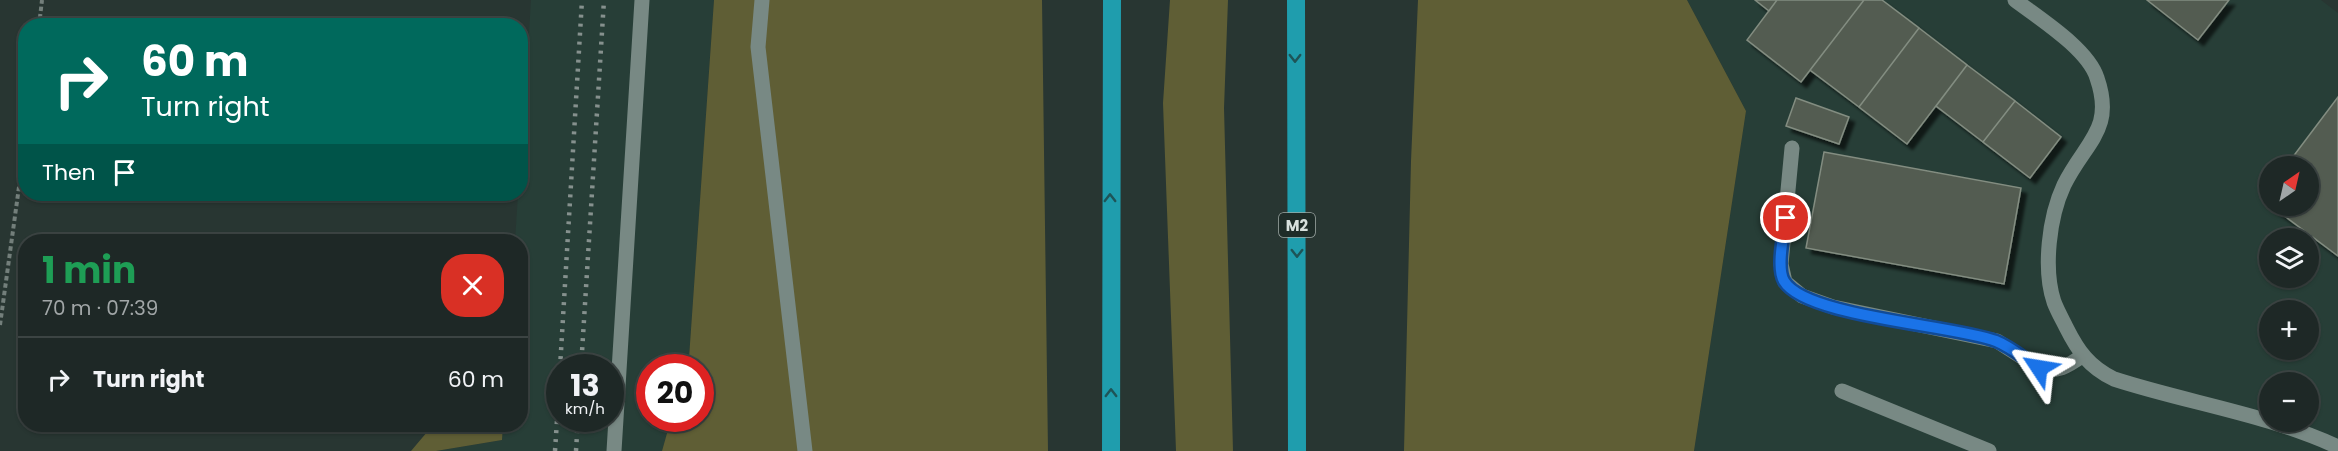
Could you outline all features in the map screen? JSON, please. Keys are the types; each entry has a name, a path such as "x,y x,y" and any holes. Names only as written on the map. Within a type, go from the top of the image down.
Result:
{"highway":[{"path":"1111,451 1112,0"},
{"name":"M2","path":"1296,0 1297,451"}],"lane":[{"path":"615,451 642,0"},
{"path":"762,0 758,47 805,451"},
{"path":"2015,0 2085,55 2093,67 2104,109 2102,122 2060,196 2055,213 2049,262 2050,283 2055,304 2082,356 2101,373 2114,379 2266,420 2298,430 2338,447"},
{"path":"1792,147 1781,264 1782,278 1793,291 1833,307 1997,341 2045,370 2062,368 2082,356"},
{"path":"1842,391 1989,451"}],"path":[{"path":"40,18 42,0"},
{"path":"0,325 18,194"}],"shaded area":[{"path":"531,0 714,0 689,354 636,354 636,432 667,432 662,451 436,451 502,440 503,432 528,432 528,234 515,234 518,201 528,201 528,49"},
{"path":"714,0 1042,0 1048,451 662,451 667,432 714,432 714,354 689,354"},
{"path":"1170,0 1228,0 1224,108 1233,451 1176,451 1163,103"},
{"path":"1418,0 1687,0 1746,111 1694,451 1404,451 1411,161"},
{"path":"1687,0 2321,0 2338,13 2338,451 1694,451 1746,111"},
{"path":"427,432 503,432 502,440 436,451 411,451"}],"building":[{"path":"1755,0 1777,0 1769,11"},
{"path":"1777,0 1864,0 1801,82 1747,40"},
{"path":"1864,0 1882,0 1919,28 1859,107 1810,70"},
{"path":"2147,0 2229,0 2198,40"},
{"path":"1919,28 1967,65 1907,144 1859,107"},
{"path":"1967,65 2015,101 1983,142 1936,106"},
{"path":"2338,97 2338,256 2319,242 2319,228 2300,228 2284,216 2319,216 2319,156 2294,156"},
{"path":"1796,98 1849,117 1839,144 1786,126"},
{"path":"2015,101 2061,137 2030,178 1983,142"},
{"path":"1824,152 2021,188 2004,284 1806,248"}],"railway":[{"path":"561,354 582,0"},
{"path":"582,354 604,0"},
{"path":"555,451 556,432"},
{"path":"576,451 577,432"}],"route":[{"path":"1786,218 1781,264 1782,278 1793,291 1833,307 1997,341 2039,368"}]}
